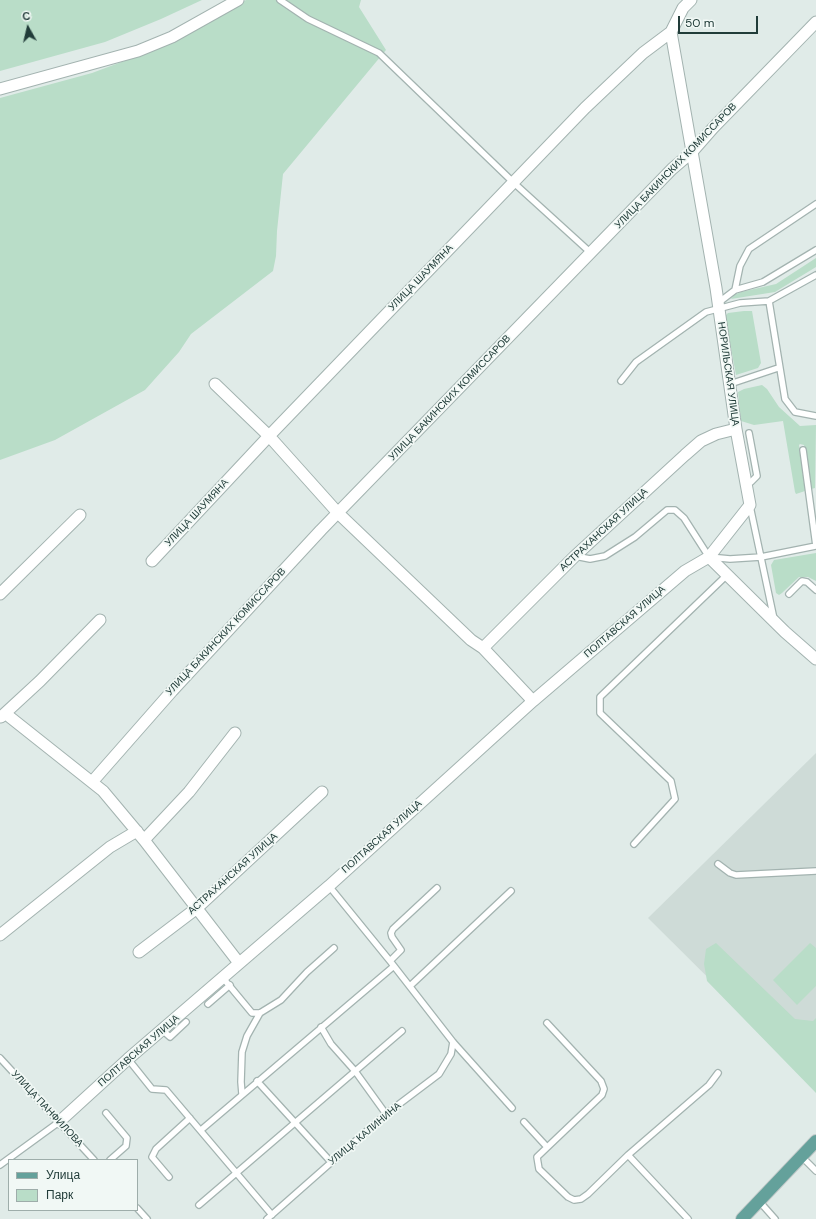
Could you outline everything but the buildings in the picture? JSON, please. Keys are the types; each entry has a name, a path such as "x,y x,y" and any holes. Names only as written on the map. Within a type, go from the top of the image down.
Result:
{"main road":[{"path":"742,1219 816,1140"}],"street":[{"path":"0,89 107,61 138,51 172,37 238,0"},
{"name":"УЛИЦА ШАУМЯНА","path":"152,561 268,436 591,102 643,53 671,32 682,4 691,0"},
{"name":"УЛИЦА БАКИНСКИХ КОМИССАРОВ","path":"92,782 206,653 338,513 672,169 692,152 713,128 816,22"},
{"name":"НОРИЛЬСКАЯ УЛИЦА","path":"671,32 718,306 736,429 750,505"},
{"path":"215,384 268,436 338,513 482,648 533,700"},
{"name":"АСТРАХАНСКАЯ УЛИЦА","path":"482,648 575,556 702,441 716,434 736,429"},
{"path":"750,505 709,558 774,619 785,632 816,659"},
{"path":"0,594 80,515"},
{"name":"ПОЛТАВСКАЯ УЛИЦА","path":"59,1122 128,1058 162,1030 226,982 239,963 329,886 533,700 674,579 685,571 709,558"},
{"path":"100,620 3,715 103,791 140,835 239,963"},
{"path":"0,935 110,847 140,835 189,792 235,733"},
{"name":"АСТРАХАНСКАЯ УЛИЦА","path":"139,952 197,908 322,792"}],"lane":[{"path":"280,0 308,19 379,54 514,183 591,253"},
{"path":"735,290 740,266 749,249 816,204"},
{"path":"621,381 636,362 706,312 718,306 735,290 763,282 816,250"},
{"path":"718,306 769,301 816,275"},
{"path":"769,301 778,368 785,399 794,412 816,416"},
{"path":"730,384 778,368"},
{"path":"746,483 751,482 757,476 749,433"},
{"path":"575,556 590,559 605,556 635,537 667,510 675,510 684,518 693,530 709,558 730,559 761,557 816,546 803,450"},
{"path":"750,505 774,619"},
{"path":"634,844 675,799 671,781 600,713 600,697 727,575"},
{"path":"788,594 802,582 807,582 816,590"},
{"path":"718,864 730,873 736,875 816,871"},
{"path":"329,886 454,1042 512,1108"},
{"path":"390,961 401,950 392,937 391,933 393,929 437,888"},
{"path":"410,986 511,891"},
{"path":"242,1094 242,1052 247,1036 260,1013 282,1000 306,972 334,948"},
{"path":"201,1130 394,966"},
{"path":"208,1004 226,982 252,1013 260,1013"},
{"path":"162,1030 170,1037 186,1022"},
{"path":"547,1024 601,1081 604,1089 602,1094 537,1157 537,1165 568,1197 574,1200 581,1199 588,1194 628,1155 709,1085 718,1073"},
{"path":"321,1028 331,1044 355,1071 386,1114"},
{"path":"199,1205 402,1031"},
{"name":"УЛИЦА КАЛИНИНА","path":"269,1217 386,1114 439,1074 451,1054 454,1042"},
{"name":"УЛИЦА ПАНФИЛОВА","path":"0,1058 93,1159"},
{"path":"128,1058 152,1089 166,1090 236,1173 269,1217"},
{"path":"257,1081 331,1162"},
{"path":"106,1113 127,1138 126,1146 111,1159"},
{"path":"169,1177 152,1157 156,1149 190,1118"},
{"path":"8,1159 59,1122"},
{"path":"524,1122 547,1147"},
{"path":"628,1155 688,1219"},
{"path":"801,1156 816,1171"},
{"path":"759,1201 776,1219"},
{"path":"138,1209 147,1219"}],"shaded area":[{"path":"816,753 816,1056 802,1071 648,918"}],"green space":[{"path":"0,0 202,0 105,42 0,71"},
{"path":"246,0 361,0 359,7 386,50 283,174 276,256 273,271 191,334 179,352 145,390 55,440 0,460 0,98 92,73 159,48"},
{"path":"816,258 816,267 775,292 731,299 734,295 741,292 776,284"},
{"path":"752,311 761,363 758,368 736,375 725,316 728,313"},
{"path":"762,385 767,389 779,407 800,426 816,425 815,488 811,489 804,445 800,444 805,491 796,494 795,492 783,421 754,425 741,421 738,392"},
{"path":"816,553 816,581 808,577 799,577 782,593 779,595 776,593 771,565 774,560"},
{"path":"716,943 795,1019 813,1021 816,1018 816,1093 707,981 704,964 706,949"},
{"path":"810,943 816,948 816,986 797,1005 773,980"}]}
